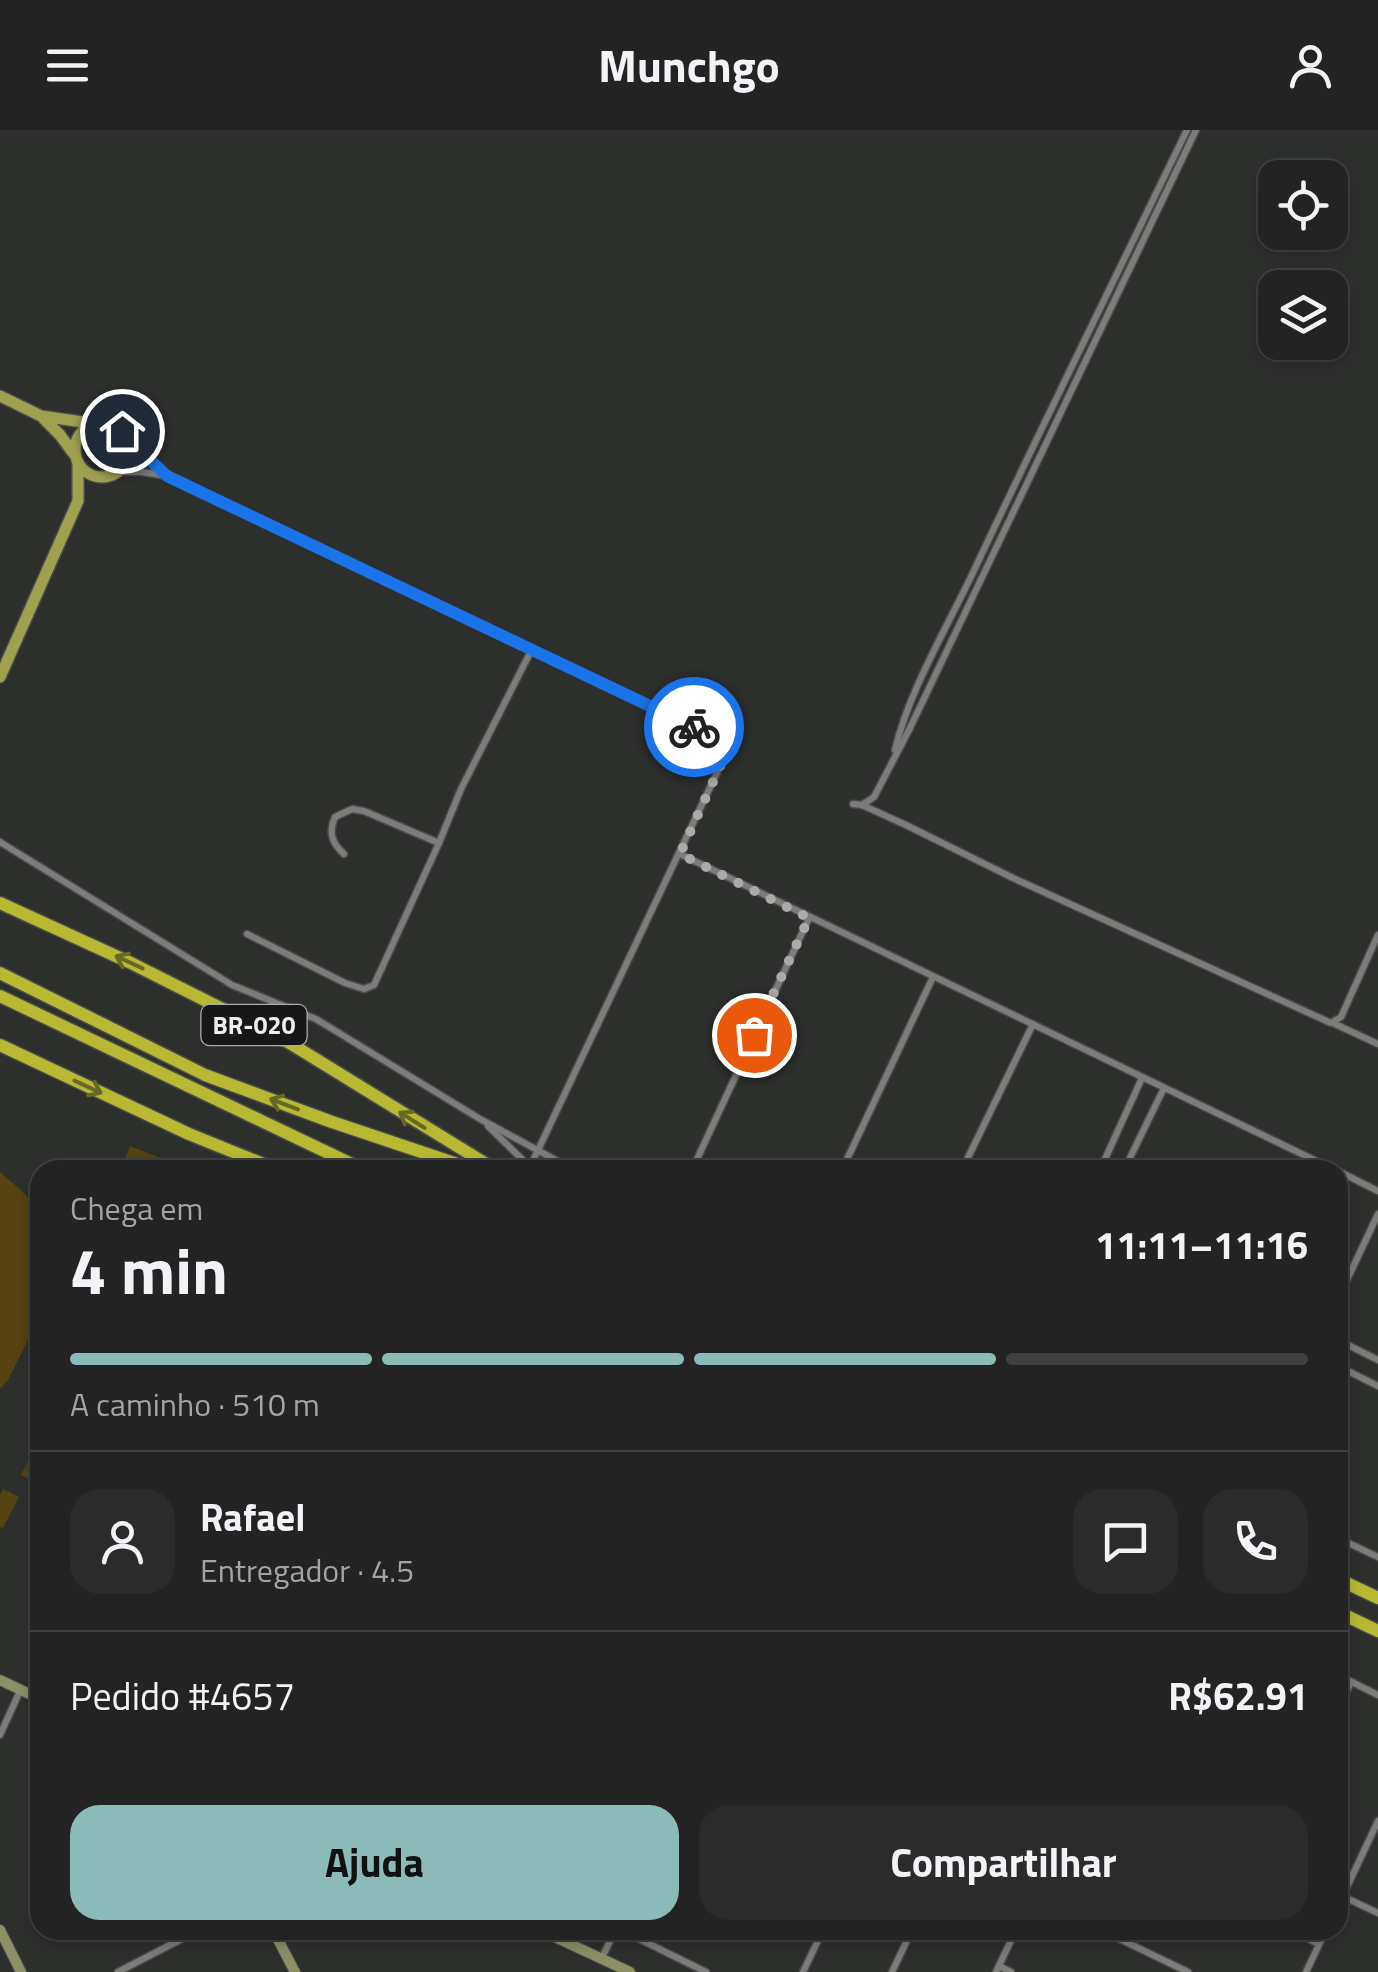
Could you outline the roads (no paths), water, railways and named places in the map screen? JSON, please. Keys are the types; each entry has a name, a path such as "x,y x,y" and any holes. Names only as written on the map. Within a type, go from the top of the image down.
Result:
{"highway":[{"path":"0,892 39,922"},
{"name":"BR-020","path":"0,903 288,1042 480,1160"},
{"name":"BR-020","path":"0,973 205,1074 446,1160"},
{"path":"0,996 343,1160"},
{"path":"0,1047 254,1160"},
{"path":"1348,1584 1378,1598"},
{"path":"1348,1617 1378,1631"}],"main road":[{"path":"0,396 41,416 114,424 128,439 130,450 119,472 104,477 78,501 0,676"},
{"path":"41,416 89,474 104,477"},
{"path":"78,501 74,449 78,435 94,423"},
{"path":"0,1680 30,1693"},
{"path":"0,1930 21,1972"},
{"path":"278,1940 295,1972"},
{"path":"561,1940 630,1972"}],"street":[{"path":"892,761 900,725 936,647 1187,130"},
{"path":"1196,130 910,730 874,797 858,805 1378,1044"},
{"path":"128,439 167,476"},
{"path":"119,472 167,476 719,742 723,760 534,1160"},
{"path":"247,934 345,983 370,989 378,980 468,774 530,651"},
{"path":"344,854 335,846 331,826 335,817 352,809 439,843"},
{"path":"0,845 232,985 350,1037 480,1119 555,1160"},
{"path":"680,854 1313,1160"},
{"path":"697,1160 809,918"},
{"path":"1334,1023 1378,935"},
{"path":"847,1160 933,978"},
{"path":"967,1160 1033,1024"},
{"path":"1105,1160 1142,1078"},
{"path":"1129,1160 1164,1088"},
{"path":"480,1119 522,1160"},
{"path":"1348,1176 1378,1190"},
{"path":"1348,1278 1378,1214"},
{"path":"1348,1345 1378,1360"},
{"path":"1348,1371 1378,1386"},
{"path":"1348,1543 1378,1557"},
{"path":"1348,1680 1378,1696"},
{"path":"1348,1688 1351,1682"},
{"path":"0,1735 21,1690"},
{"path":"1348,1884 1378,1821"},
{"path":"1348,1899 1378,1914"},
{"path":"118,1972 180,1940"},
{"path":"602,1959 612,1940"},
{"path":"639,1940 706,1972"},
{"path":"803,1972 818,1940"},
{"path":"892,1972 907,1940"},
{"path":"1011,1972 998,1969 1012,1940"},
{"path":"1122,1940 1188,1972"},
{"path":"1311,1940 1319,1944"},
{"path":"1306,1972 1321,1940"}]}
